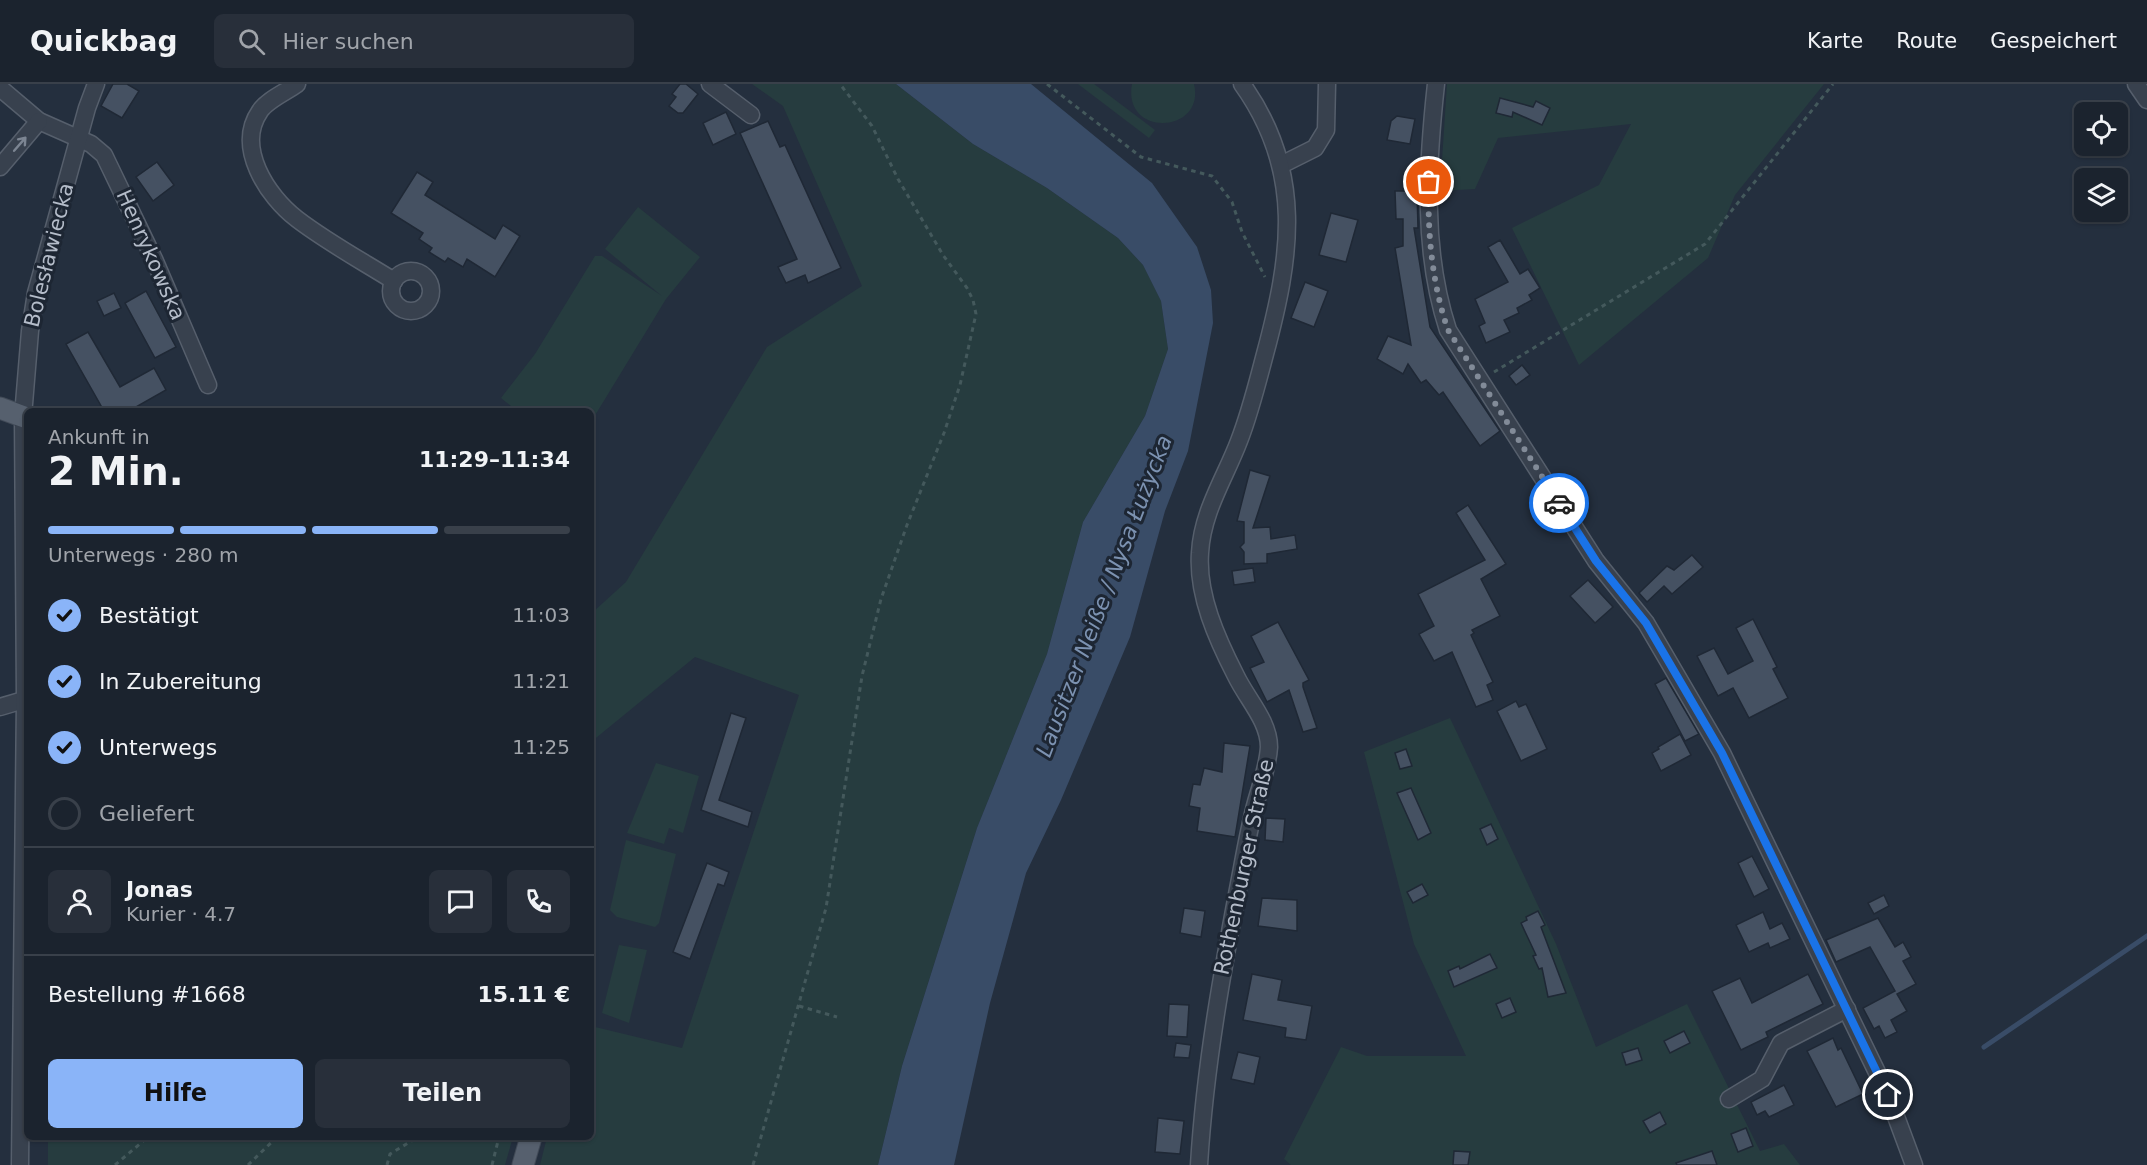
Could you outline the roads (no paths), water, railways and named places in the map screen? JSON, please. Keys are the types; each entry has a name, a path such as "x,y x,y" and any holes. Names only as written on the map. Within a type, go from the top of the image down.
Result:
{"main road":[{"path":"0,408 24,417"},
{"path":"523,1165 530,1140"}],"street":[{"name":"Bolesławiecka","path":"26,408 30,331 36,293 78,138 96,84"},
{"path":"297,84 261,110 249,139 250,153 282,204 296,218 394,281"},
{"path":"710,84 751,115"},
{"name":"Rothenburger Straße","path":"1199,1165 1202,1121 1220,980 1250,825 1269,750 1264,724 1236,676 1214,626 1200,574 1200,551 1210,505 1239,442 1250,411 1287,256 1288,215 1281,165 1265,121 1242,84"},
{"path":"1281,165 1316,148 1326,130 1327,84"},
{"path":"1436,84 1428,201 1438,296 1448,330 1596,561 1646,623 1722,753 1888,1095 1914,1165"},
{"path":"2136,84 2147,100"},
{"name":"Henrykowska","path":"0,88 39,121 100,150 108,160 208,385"},
{"path":"0,167 39,121"},
{"path":"0,707 24,700"},
{"name":"Bolesławiecka","path":"20,1165 24,854"},
{"path":"1729,1099 1761,1079 1780,1043 1847,1010"}],"water":[{"name":"Lausitzer Neiße / Nysa Łużycka","path":"896,84 1031,84 1152,183 1197,247 1211,290 1213,323 1188,451 1165,511 1130,637 1061,800 1026,873 990,1003 954,1165 878,1165 902,1066 977,828 1047,654 1083,522 1145,416 1168,349 1161,301 1143,265 1118,238 1047,188 973,144"}],"waterway":[{"path":"1984,1047 2147,936"}]}
